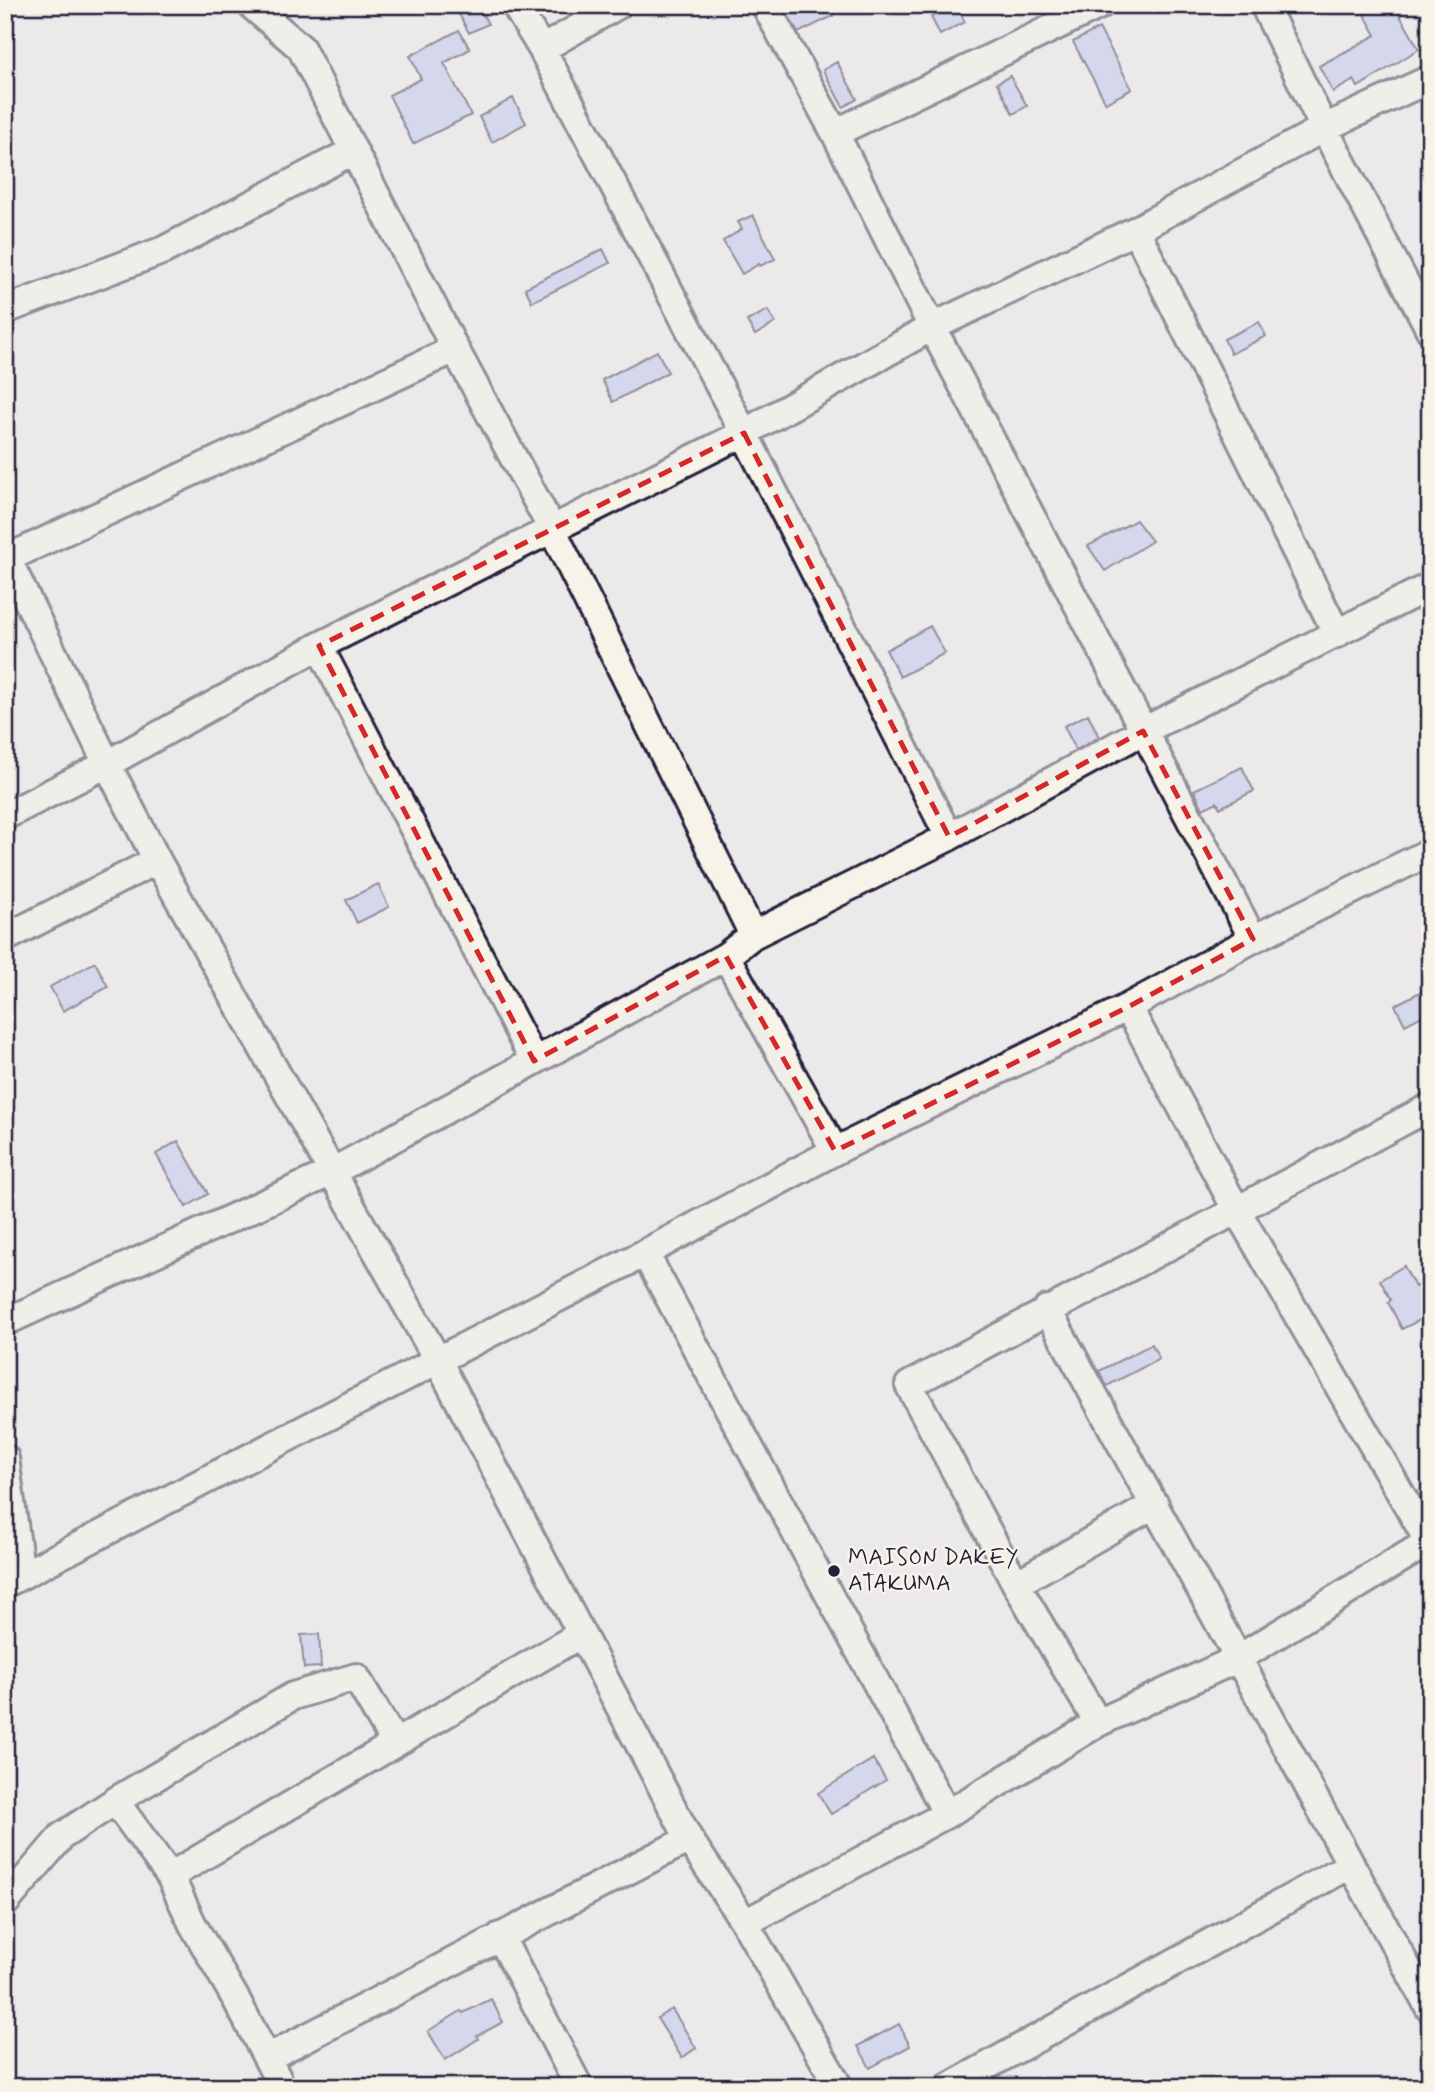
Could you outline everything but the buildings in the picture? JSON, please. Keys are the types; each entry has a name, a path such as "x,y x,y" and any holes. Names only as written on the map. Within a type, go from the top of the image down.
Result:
{"street":[{"path":"251,5 301,48 455,349 552,531 753,935"},
{"path":"515,5 542,49 744,433 948,837"},
{"path":"542,49 618,5"},
{"path":"765,5 835,133 932,327 1253,939"},
{"path":"835,133 1100,5"},
{"path":"1264,5 1324,128 1430,330"},
{"path":"5,816 107,764 319,646 744,433 932,327 1136,230 1324,128 1430,79"},
{"path":"5,310 164,250 354,151"},
{"path":"1136,230 1337,634"},
{"path":"455,349 6,556 157,860 437,1359 689,1839 745,1923 839,2087"},
{"path":"5,1322 332,1172 726,956 753,935 948,837 1143,731 1430,586"},
{"path":"319,646 534,1061"},
{"path":"5,1458 13,1580 645,1253 835,1151 1128,1007 1253,939 1430,852"},
{"path":"5,938 157,860"},
{"path":"726,956 835,1151"},
{"path":"745,1923 947,1814 1098,1723 1239,1658 1429,1542 1236,1209 1128,1007"},
{"path":"1098,1723 1016,1584 909,1385 1430,1107"},
{"path":"645,1253 947,1814"},
{"path":"1047,1309 1430,2009"},
{"path":"1016,1584 1155,1504"},
{"path":"170,1876 581,1634"},
{"path":"5,1903 62,1836 115,1801 293,1696 356,1677 395,1743"},
{"path":"115,1801 170,1876 193,1926 237,2001 282,2087"},
{"path":"267,2058 689,1839"},
{"path":"949,2087 1350,1866"},
{"path":"500,1936 579,2087"}],"highlighted area":[{"path":"744,433 949,837 1143,731 1253,939 1128,1007 835,1151 726,956 534,1061 319,646"}],"place":[{"name":"MAISON DAKEY ATAKUMA","path":"834,1571"}]}
